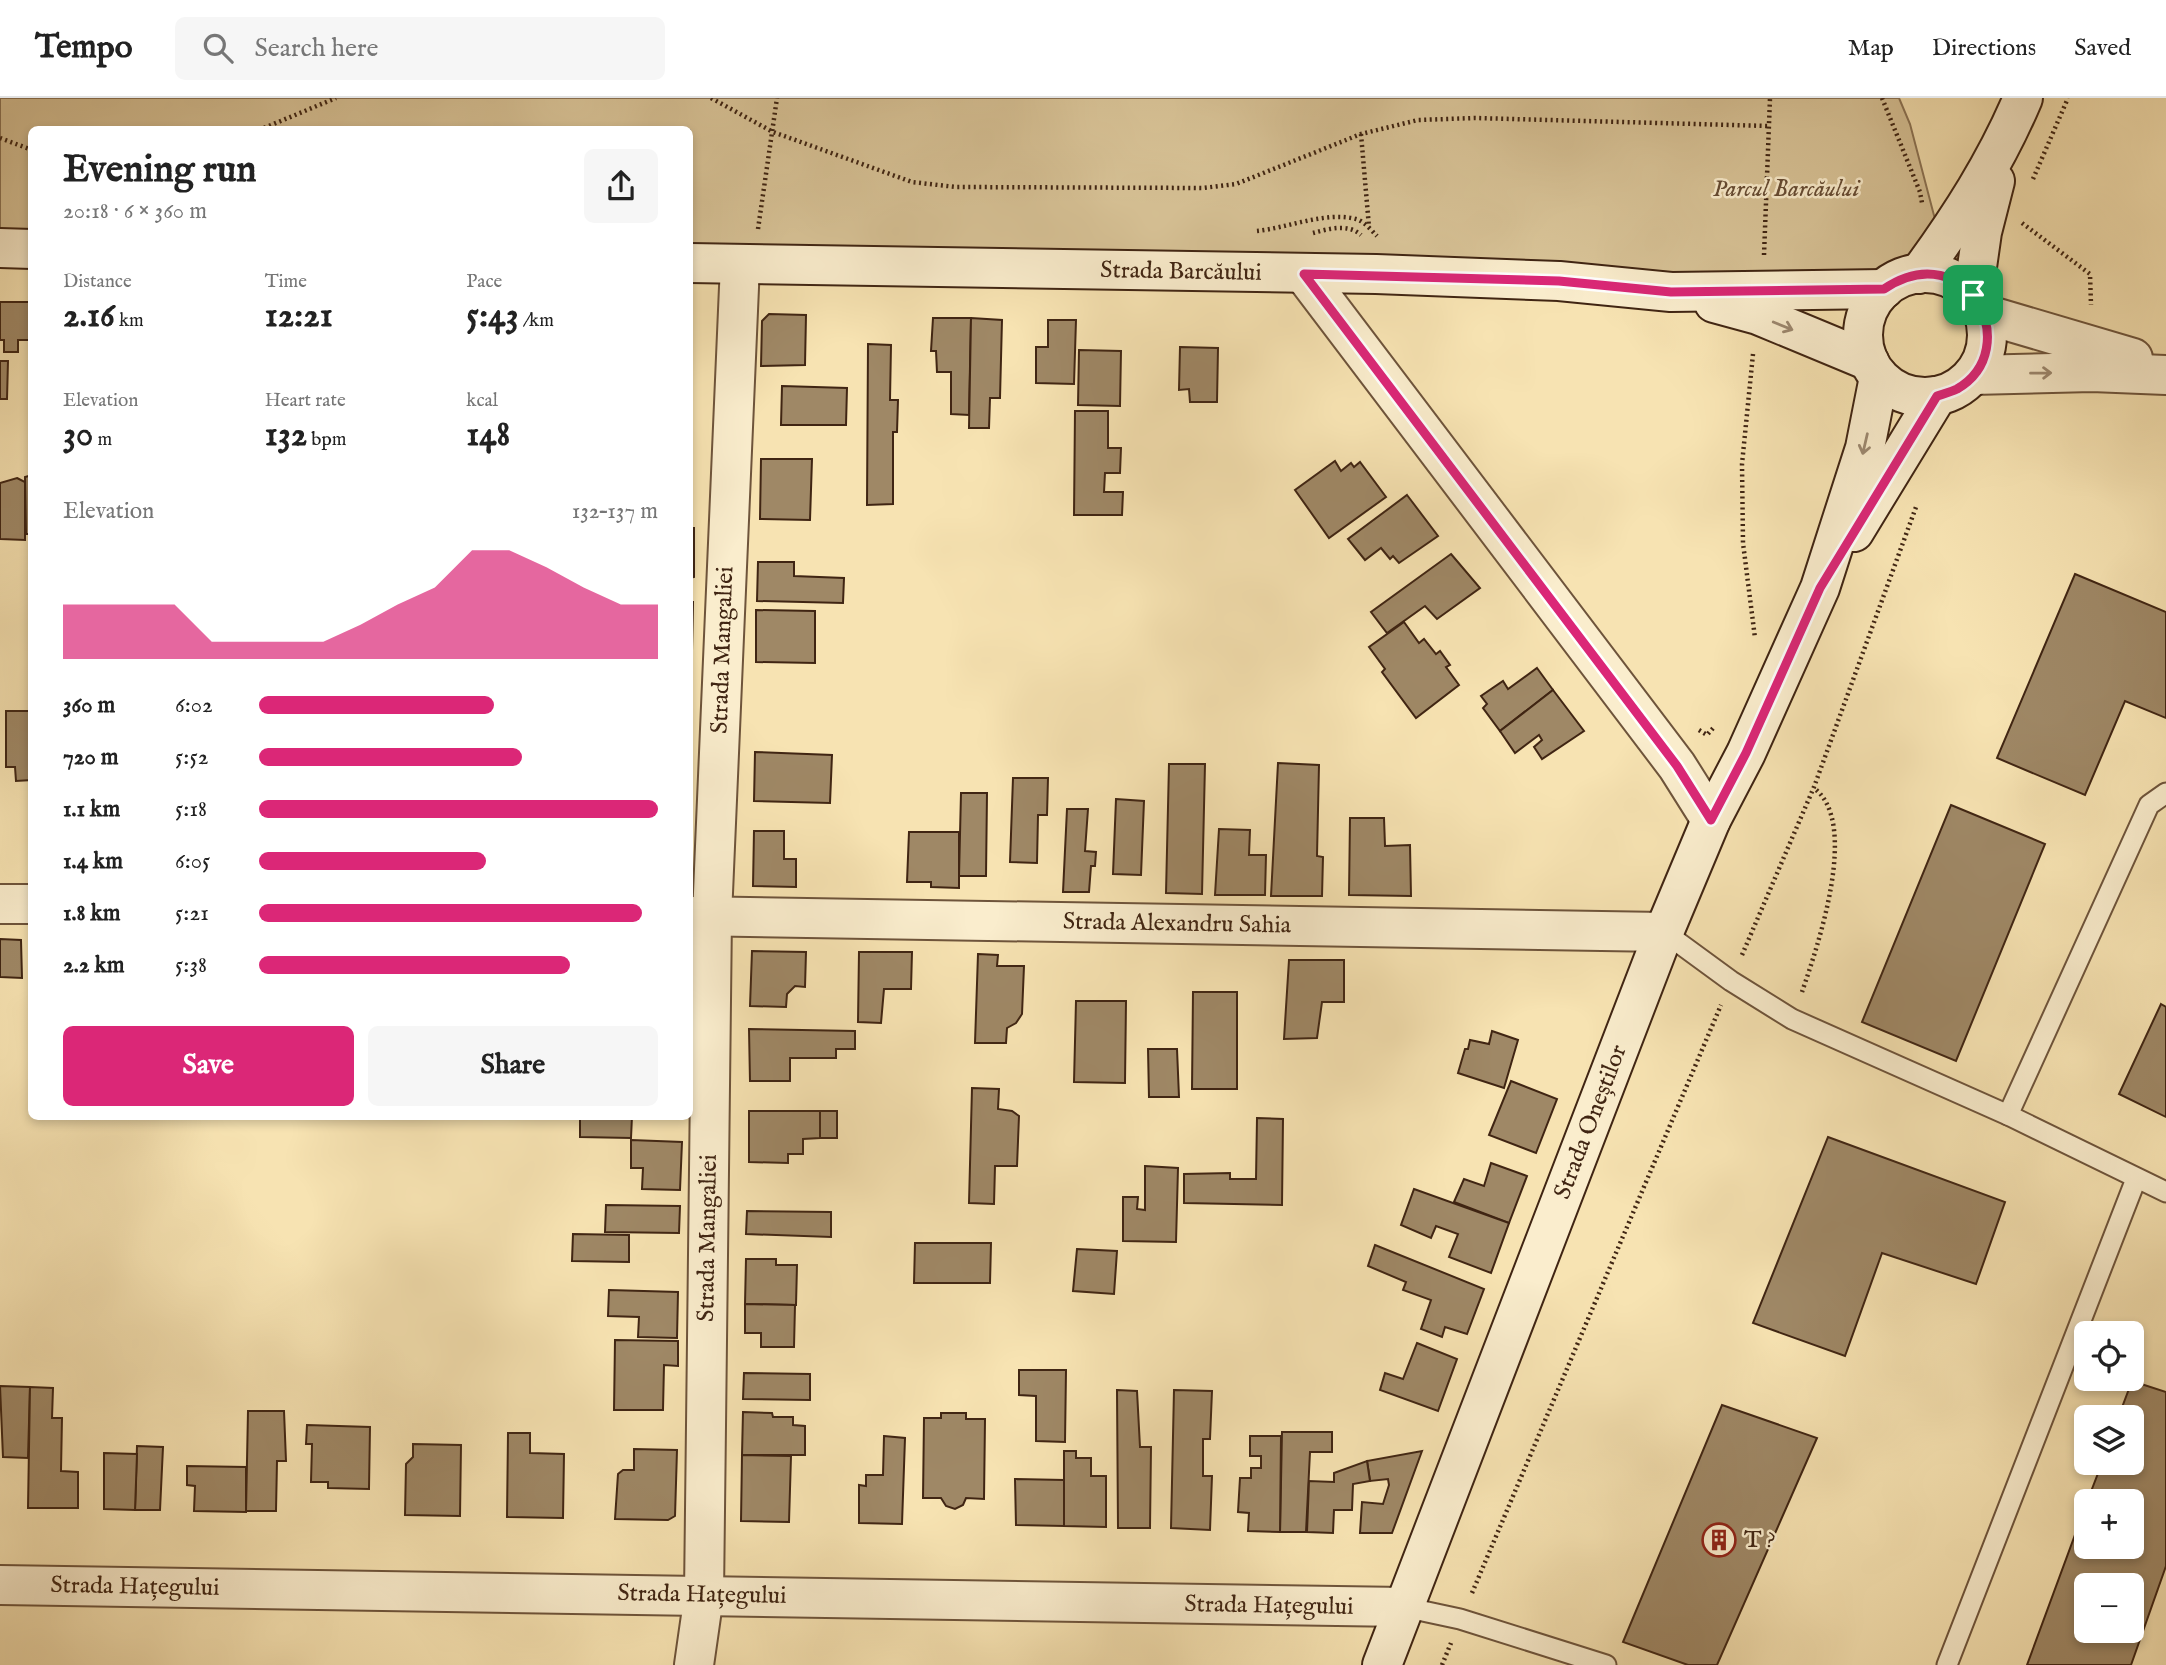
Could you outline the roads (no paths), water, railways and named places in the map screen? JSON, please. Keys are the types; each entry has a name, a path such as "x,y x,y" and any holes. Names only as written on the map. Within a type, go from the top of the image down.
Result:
{"street":[{"path":"1919,274 1956,224 2005,141 2024,98"},
{"path":"2005,141 1982,232 1978,305 1988,335 1984,357 1973,375 1957,389 1937,396 1916,397 1896,390 1874,369 1864,342 1864,323 1872,304 1884,289 1900,278 1919,274 1949,278 1978,305 2092,348 2166,366"},
{"path":"0,248 28,249"},
{"name":"Strada Barcăului","path":"693,262 749,250 1304,274 1559,281 1671,292 1884,289"},
{"name":"Strada Mangaliei","path":"694,1665 704,1595 701,916 749,250"},
{"path":"1304,274 1677,766 1711,820"},
{"name":"Strada Barcăului","path":"1671,292 1758,315 1874,369"},
{"name":"Strada Oneștilor","path":"1382,1665 1664,932 1711,820 1746,753 1820,588 1865,448 1874,369"},
{"path":"1973,375 2092,372 2166,375"},
{"name":"Strada Oneștilor","path":"1820,588 1937,396"},
{"path":"0,904 28,904"},
{"name":"Strada Alexandru Sahia","path":"701,916 1664,932"},
{"name":"Strada Hațegului","path":"0,1585 1404,1607"}],"lane":[{"path":"2008,1115 2149,805 2166,793"},
{"path":"1664,932 1731,981 1792,1019 2008,1115 2166,1192"},
{"path":"1947,1665 2136,1179"},
{"path":"1404,1607 1460,1619 1606,1665"}],"place":[{"name":"T ?","path":"1719,1540"}],"park label":[{"name":"Parcul Barcăului","path":"1786,189"}]}
